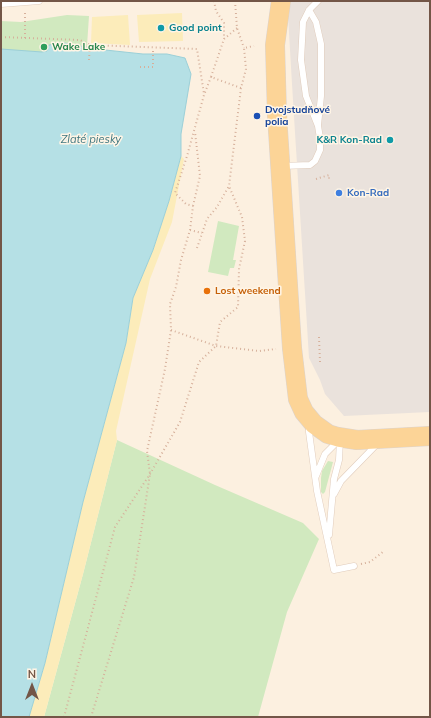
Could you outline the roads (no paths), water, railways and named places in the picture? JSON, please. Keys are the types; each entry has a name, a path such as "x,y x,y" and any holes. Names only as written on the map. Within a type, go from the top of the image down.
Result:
{"main road":[{"path":"265,1 269,11 275,45 280,166 292,348 298,399 309,419 321,430 341,438 357,440 430,436"},
{"path":"275,45 281,1"}],"lane":[{"path":"1,4 39,1"},
{"path":"280,166 310,165 315,162 320,150 318,126 306,96 300,60 303,22 309,10 318,1"},
{"path":"309,10 316,22 321,44 321,96 318,126"},
{"path":"309,419 309,432 315,477 334,570 354,566"},
{"path":"315,477 325,454 341,438"},
{"path":"328,541 334,480 339,460 341,438"},
{"path":"333,497 341,481 382,439"}],"water":[{"name":"Zlaté piesky","path":"64,43 96,49 143,54 167,54 185,58 191,74 181,134 181,156 169,201 153,250 133,298 126,343 83,502 45,663 29,717 1,717 1,49 42,52 47,51 49,45"}],"place":[{"name":"Good point","path":"161,28"},
{"name":"Wake Lake","path":"44,47"},
{"name":"Dvojstudňové polia","path":"257,116"},
{"name":"K&R Kon-Rad","path":"390,140"},
{"name":"Kon-Rad","path":"339,193"},
{"name":"Lost weekend","path":"207,291"}]}
